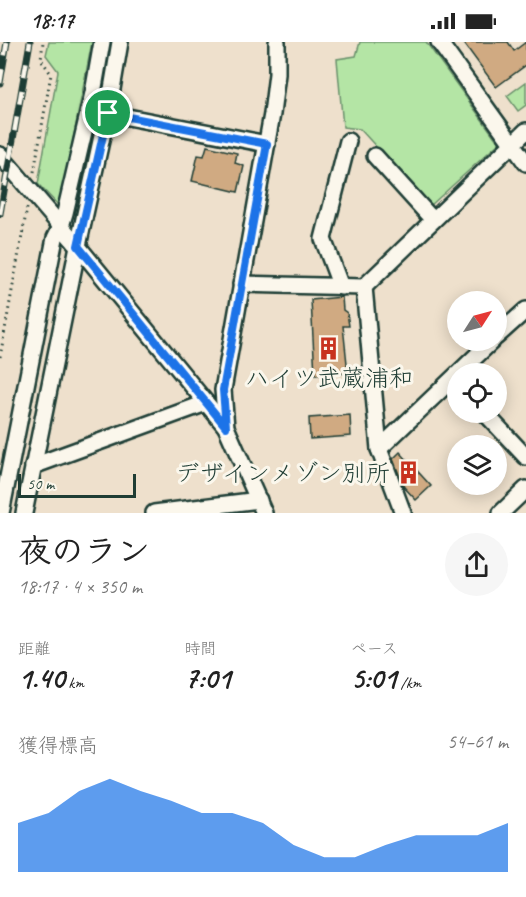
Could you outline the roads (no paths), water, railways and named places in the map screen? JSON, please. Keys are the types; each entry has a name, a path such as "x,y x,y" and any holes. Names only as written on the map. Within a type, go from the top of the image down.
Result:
{"street":[{"path":"1,513 55,238 61,226 93,93 102,42"},
{"path":"24,513 78,246 108,113 120,42"},
{"path":"226,427 223,390 267,144 277,74 277,42"},
{"path":"439,42 526,163"},
{"path":"108,113 267,144"},
{"path":"241,284 364,287 526,131"},
{"path":"341,287 324,239 348,141"},
{"path":"0,154 226,427 261,506 154,513"},
{"path":"375,156 433,220"},
{"path":"364,287 379,449 403,513"},
{"path":"507,327 526,310"},
{"path":"472,363 483,351"},
{"path":"379,449 447,389"},
{"path":"33,466 206,403"},
{"path":"494,423 526,457"},
{"path":"501,513 526,489"}],"railway":[{"path":"0,83 7,42"},
{"path":"0,214 30,42"}],"place":[{"name":"ハイツ武蔵浦和","path":"329,348"},
{"name":"デザインメゾン別所","path":"408,473"}]}
